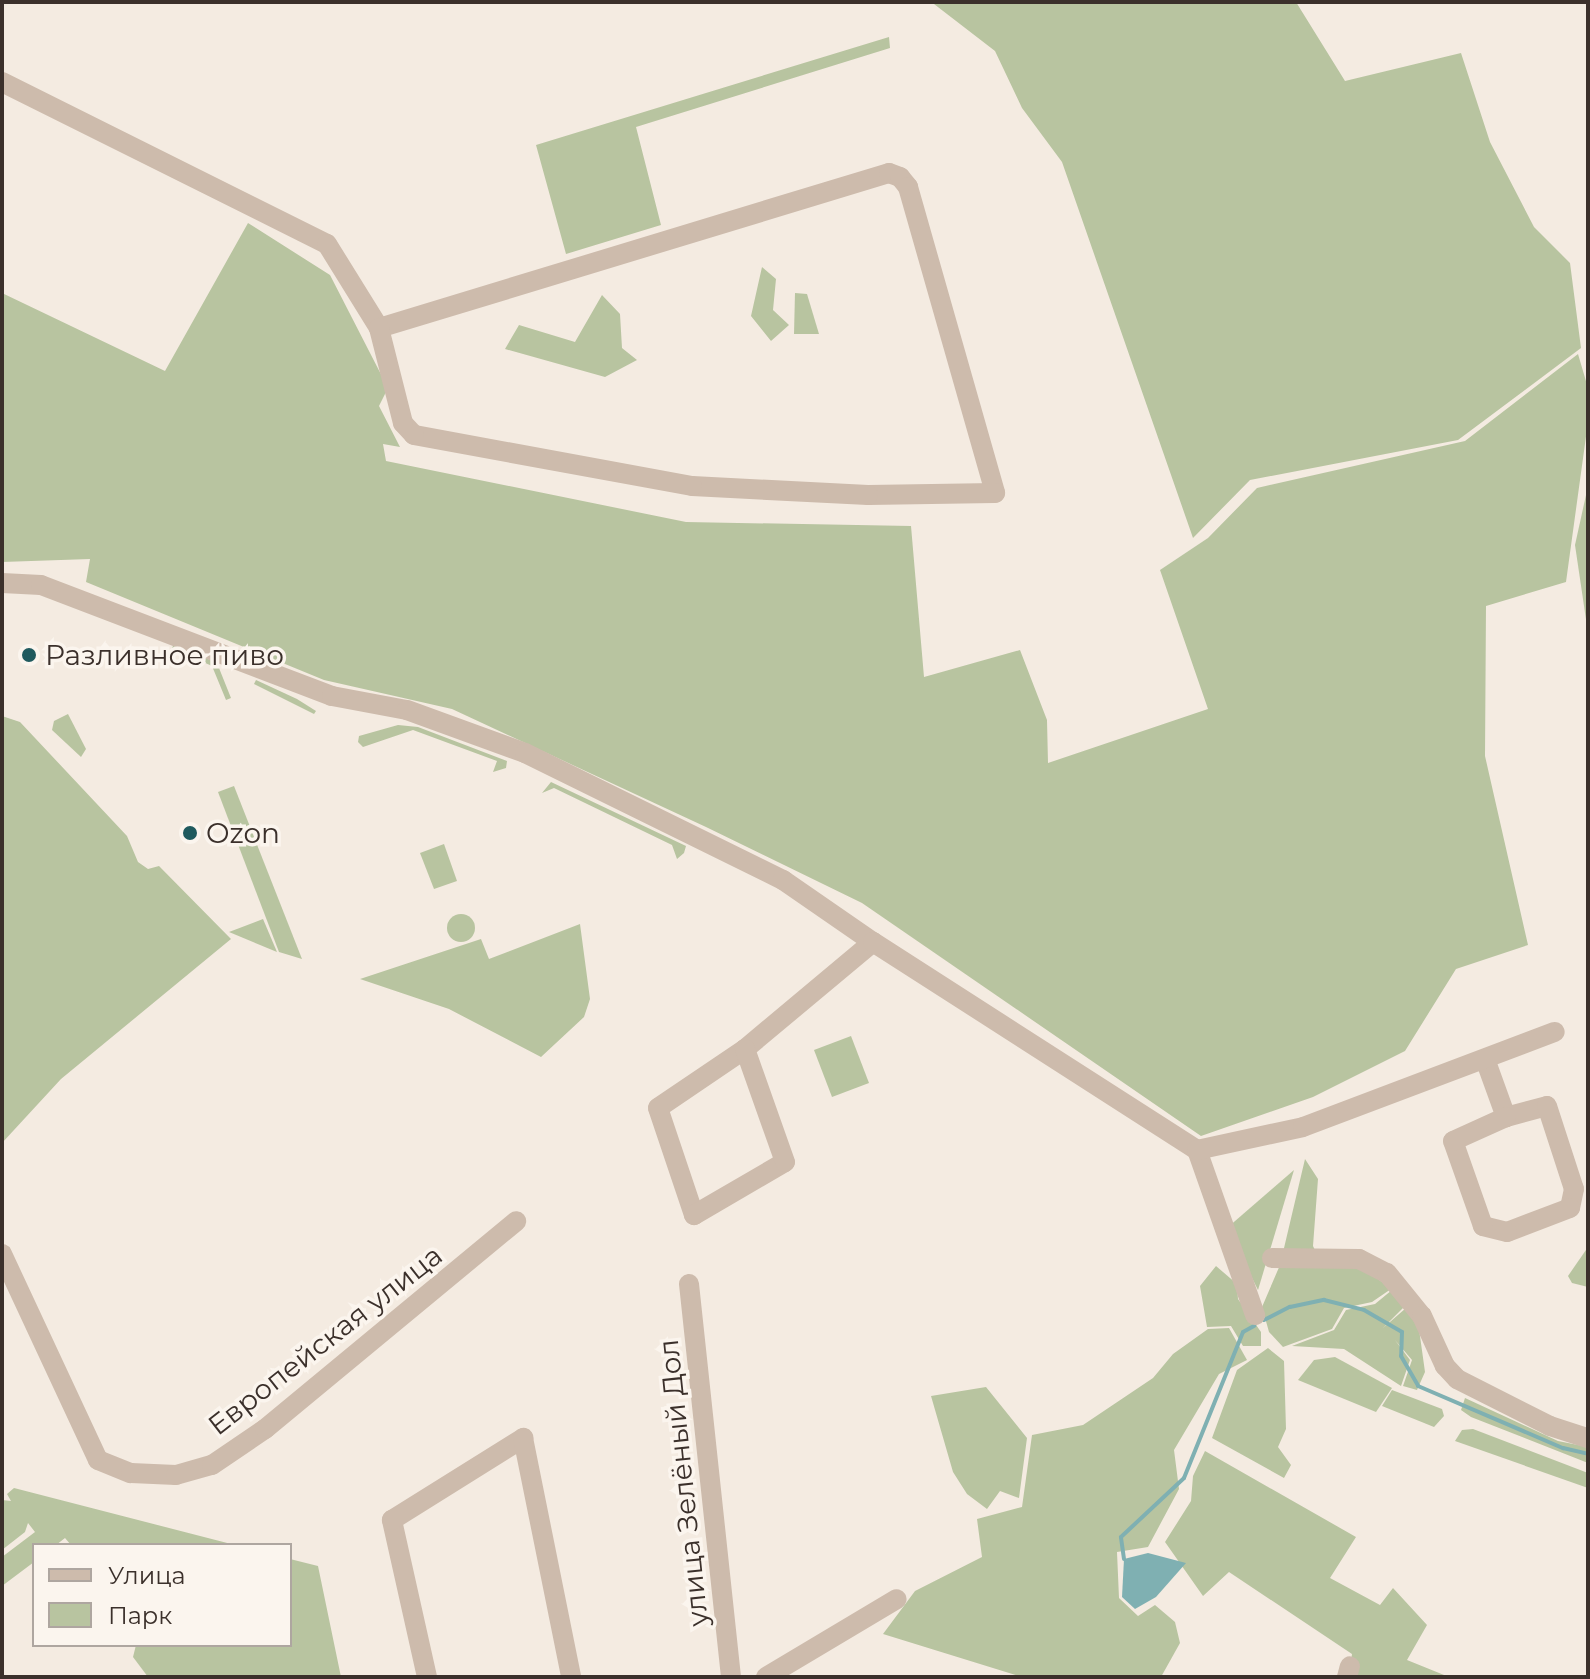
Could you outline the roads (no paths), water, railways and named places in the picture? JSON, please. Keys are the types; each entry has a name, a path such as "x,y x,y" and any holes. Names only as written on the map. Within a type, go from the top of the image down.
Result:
{"street":[{"path":"2,82 327,244 379,328 403,423 414,435 692,486 868,495 995,493 908,187 889,173 379,328"},
{"path":"2,583 41,585 332,696 407,710 525,753 783,880 873,942 1197,1150 1255,1315"},
{"path":"745,1049 785,1162 694,1215 658,1108 745,1049 873,942"},
{"path":"1197,1150 1303,1127 1555,1032"},
{"path":"1485,1059 1506,1117"},
{"path":"1547,1106 1574,1189 1570,1208 1507,1232 1483,1226 1453,1141 1506,1117 1547,1106"},
{"name":"Европейская улица","path":"2,1254 98,1460 131,1473 176,1475 212,1465 265,1429 516,1221"},
{"path":"1272,1258 1359,1259 1387,1273 1422,1316 1445,1366 1457,1379 1550,1426 1588,1438"},
{"name":"улица Зелёный Дол","path":"689,1284 731,1677"},
{"path":"427,1677 392,1520 523,1438 571,1677"},
{"path":"766,1677 897,1599"}],"water":[{"path":"1148,1553 1186,1563 1156,1597 1135,1609 1122,1597 1124,1559"}],"waterway":[{"path":"1264,1320 1290,1307 1324,1300 1364,1310 1402,1332 1401,1356 1418,1386 1563,1448 1588,1454"},
{"path":"1124,1559 1121,1537 1184,1478 1243,1332 1254,1326"}],"place":[{"name":"Разливное пиво","path":"29,655"},
{"name":"Ozon","path":"190,833"}]}
